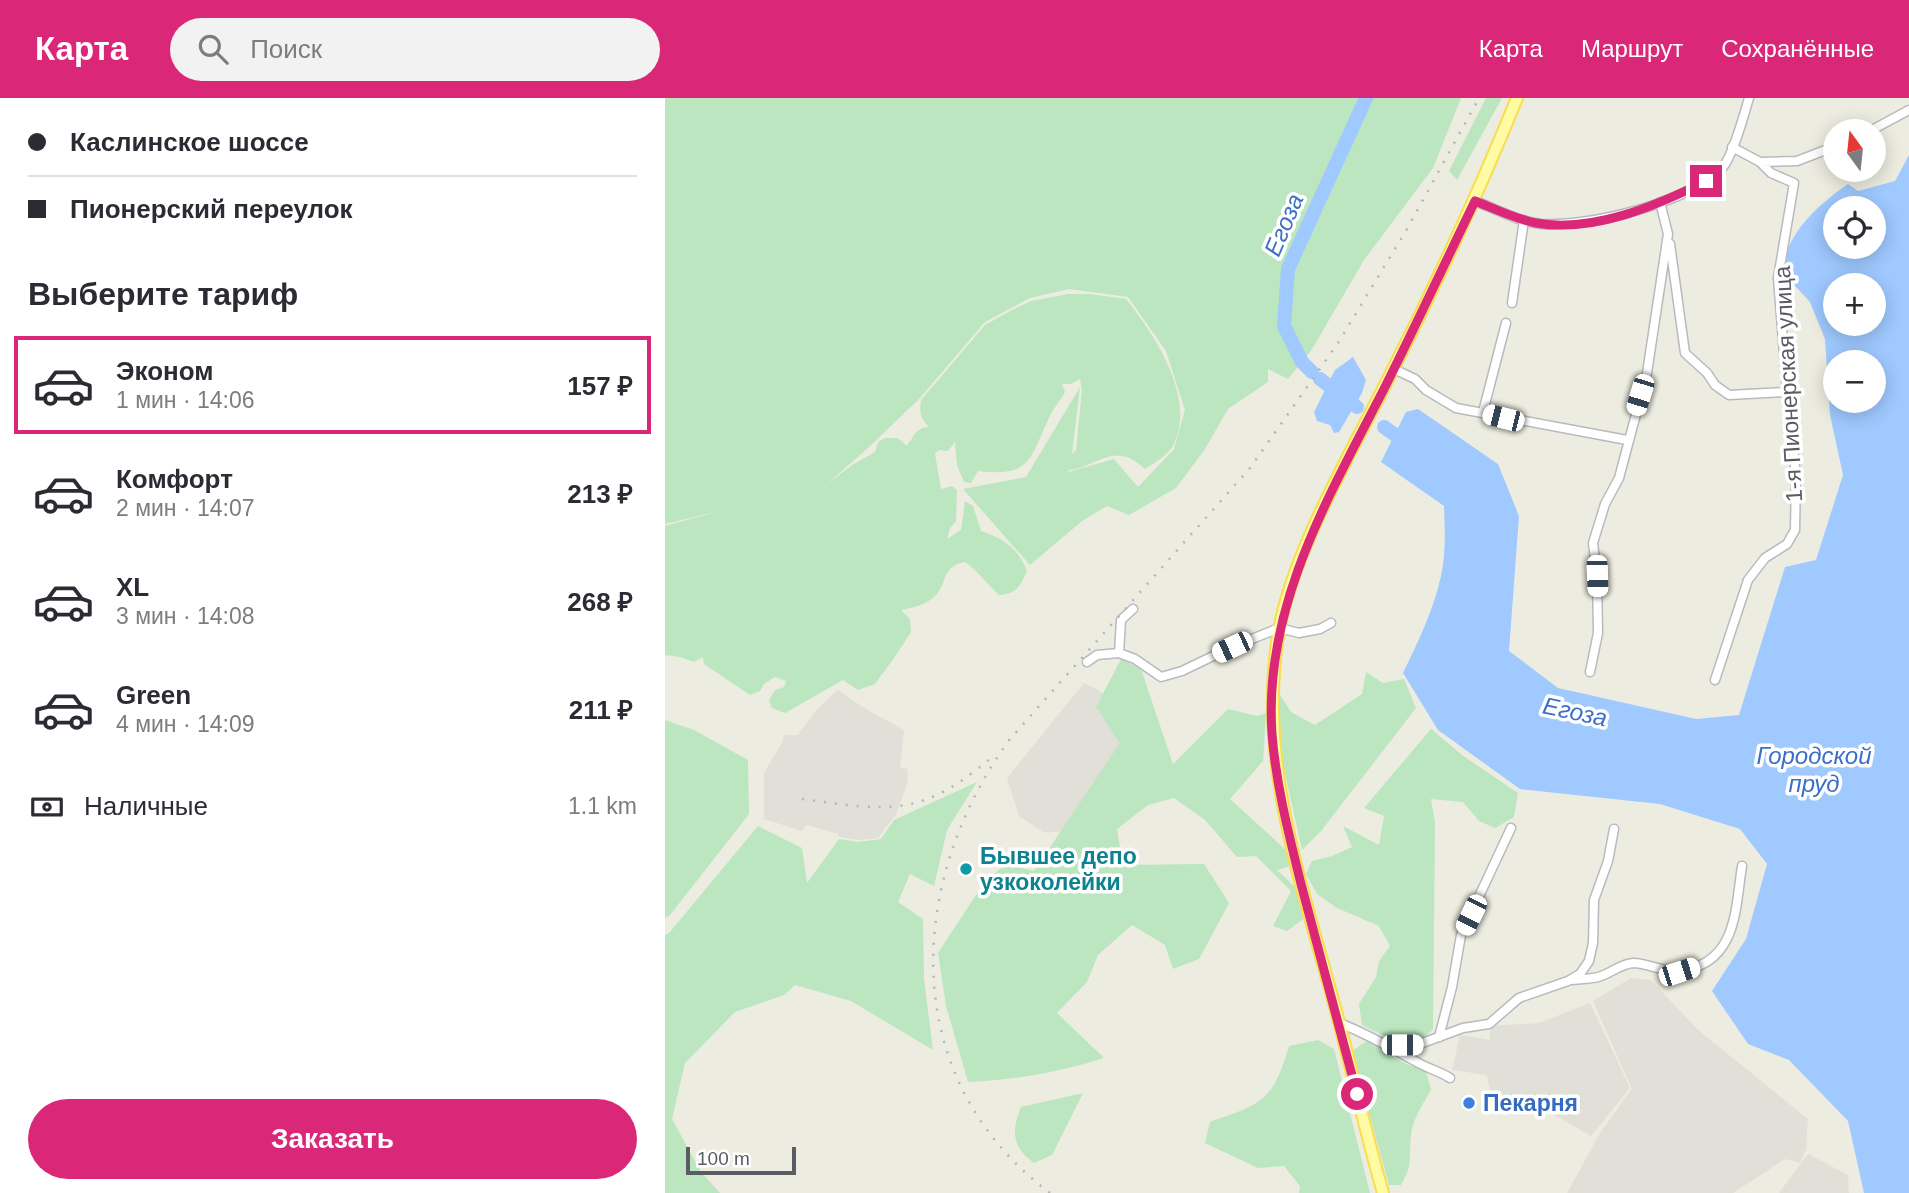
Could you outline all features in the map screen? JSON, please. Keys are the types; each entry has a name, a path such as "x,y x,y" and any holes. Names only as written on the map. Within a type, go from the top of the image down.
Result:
{"main road":[{"path":"1383,1193 1291,843 1277,776 1272,732 1272,685 1279,628 1290,589 1317,522 1475,201 1517,98"}],"street":[{"path":"1475,201 1524,220 1581,224 1615,217 1660,202 1706,181 1724,167 1749,98"},
{"path":"1887,122 1909,110"},
{"path":"1733,147 1760,162 1797,161 1823,151"},
{"name":"1-я Пионерская улица","path":"1715,680 1748,580 1765,558 1787,544 1795,530 1796,476 1778,278 1794,183 1771,173 1760,162"},
{"path":"1660,202 1668,234 1685,353 1707,373 1715,385 1729,395 1787,392"},
{"path":"1512,303 1524,220"},
{"path":"1590,672 1598,633 1597,576 1593,543 1605,503 1619,478 1647,373 1668,234"},
{"path":"1483,412 1506,323"},
{"path":"1394,369 1415,379 1426,390 1456,408 1627,440"},
{"path":"1119,653 1121,620 1133,609"},
{"path":"1087,662 1097,655 1119,653 1135,659 1161,677 1182,671 1279,628 1299,633 1331,623"},
{"path":"1439,1037 1452,987 1461,935 1511,828"},
{"path":"1388,1045 1417,1045 1463,1028 1489,1024 1519,998 1568,981 1580,974 1589,961 1593,943 1594,900 1608,861 1613,829"},
{"path":"1568,981 1599,977 1615,968 1633,963 1679,972 1718,955 1732,934 1742,866"},
{"path":"1339,1023 1368,1034 1419,1064 1434,1068 1450,1078"}],"shaded area":[{"path":"1084,683 1111,697 1128,745 1075,831 1043,832 1019,816 1007,778"},
{"path":"838,690 904,730 900,767 907,769 908,781 896,814 878,838 858,840 839,837 838,834 807,825 802,831 764,819 764,773 783,741 783,735 798,735 816,710"},
{"path":"1631,978 1651,980 1698,1030 1808,1119 1806,1149 1800,1163 1785,1159 1733,1193 1567,1193 1600,1133 1632,1089 1593,1001"},
{"path":"1590,1003 1630,1088 1591,1136 1546,1110 1513,1099 1491,1096 1487,1075 1452,1070 1460,1035 1490,1040 1490,1026 1539,1023"},
{"path":"1808,1154 1848,1175 1849,1193 1779,1193"}],"green space":[{"path":"665,98 1461,98 1433,168 1364,260 1311,351 1288,379 1268,369 1268,382 1228,409 1205,449 1176,488 1129,515 1107,506 1082,521 1030,565 963,489 1026,477 1080,387 1072,454 1076,450 1082,390 1080,379 1071,384 1062,384 1065,392 1031,456 1018,468 995,472 978,471 971,483 964,482 957,465 955,442 948,451 939,450 935,454 941,489 952,486 957,490 956,521 950,528 947,539 961,530 965,501 973,506 981,531 1009,545 1020,556 1027,571 1017,588 1010,593 999,595 965,562 957,564 948,572 933,598 918,606 901,610 910,619 911,632 875,684 858,690 843,680 785,713 772,708 769,700 775,690 784,687 786,681 775,677 764,684 760,691 750,695 704,664 703,657 694,662 665,655 665,526 719,511 665,524","holes":["1069,289 1128,297 1166,351 1185,410 1174,449 1138,487 1114,459 1068,472 1116,456 1124,456 1145,469 1172,448 1179,426 1180,407 1176,387 1149,330 1126,299 1090,294 1068,294 1031,301 985,325 921,400 921,415 929,427 918,431 906,446 897,438 885,438 878,442 875,452 827,484 920,398 985,322 1030,298"]},
{"path":"1486,98 1502,98 1457,180 1449,171"},
{"path":"1121,659 1141,669 1173,764 1228,709 1257,716 1266,713 1263,761 1230,799 1287,851 1290,866 1277,870 1296,888 1303,919 1287,931 1273,926 1291,891 1256,856 1237,857 1205,820 1174,798 1148,805 1117,829 1123,865 1204,864 1229,903 1199,959 1173,969 1165,945 1132,925 1098,955 1087,982 1057,1013 1104,1058 1037,1074 968,1082 946,1006 938,953 985,881 1006,864 1034,871 1120,743 1096,707"},
{"path":"1366,672 1383,683 1404,679 1416,708 1321,831 1302,850 1276,733 1280,695 1291,712 1315,725 1362,694"},
{"path":"665,720 694,730 748,760 749,814 665,918"},
{"path":"1431,729 1462,755 1518,793 1514,817 1495,828 1479,821 1463,802 1431,799 1435,823 1433,1029 1419,1043 1393,1040 1362,1025 1359,1004 1376,977 1379,961 1390,946 1379,926 1337,908 1317,894 1306,874 1312,861 1352,847 1343,826 1379,845 1384,816 1364,808"},
{"path":"977,782 947,830 934,886 910,874 898,902 923,919 924,979 933,1050 851,1001 795,985 784,995 735,1012 685,1063 672,1119 701,1172 720,1193 665,1193 665,935 758,826 802,848 807,883 839,839 858,842 881,839 894,820"},
{"path":"1318,1040 1334,1049 1370,1193 1299,1193 1300,1186 1284,1166 1258,1168 1205,1143 1210,1122 1254,1105 1271,1089 1289,1046"},
{"path":"1367,1041 1402,1062 1426,1072 1431,1090 1413,1124 1409,1166 1401,1185 1389,1185 1352,1051"},
{"path":"1083,1093 1052,1155 1034,1163 1021,1151 1015,1138 1021,1107"}],"water":[{"name":"Городской пруд","path":"1909,155 1909,1193 1864,1193 1848,1121 1789,1060 1748,1044 1712,991 1746,939 1767,864 1740,829 1660,804 1520,789 1438,730 1403,673 1438,588 1443,567 1444,506 1381,462 1406,412 1418,409 1498,464 1519,516 1509,651 1558,688 1696,719 1739,715 1785,567 1816,560 1843,475 1830,413 1886,413 1886,350 1826,350 1824,336 1886,336 1886,273 1823,273 1823,334 1810,302 1785,275 1787,253 1796,233 1823,203 1823,259 1886,259 1886,196 1831,196 1848,184 1858,191 1895,181"},
{"path":"1353,357 1366,380 1362,393 1339,432 1334,433 1330,425 1317,421 1314,412 1335,370"}],"waterway":[{"name":"Егоза","path":"1312,372 1302,362 1284,326 1288,269 1366,98"},
{"name":"Егоза","path":"1320,379 1357,407"},
{"name":"Егоза","path":"1384,427 1408,444"}],"railway":[{"path":"1050,1193 1000,1147 965,1094 943,1037 934,977 936,916 951,855 975,795 1010,739 1250,468 1338,343 1407,229 1479,98"},
{"path":"802,799 859,806 903,805 945,791 992,757"}],"place":[{"name":"Бывшее депо узкоколейки","path":"966,869"},
{"name":"Пекарня","path":"1469,1103"}],"route":[{"path":"1357,1094 1291,843 1277,776 1272,732 1272,685 1279,628 1304,553 1475,201 1524,220 1581,224 1615,217 1660,202 1706,181"}]}
